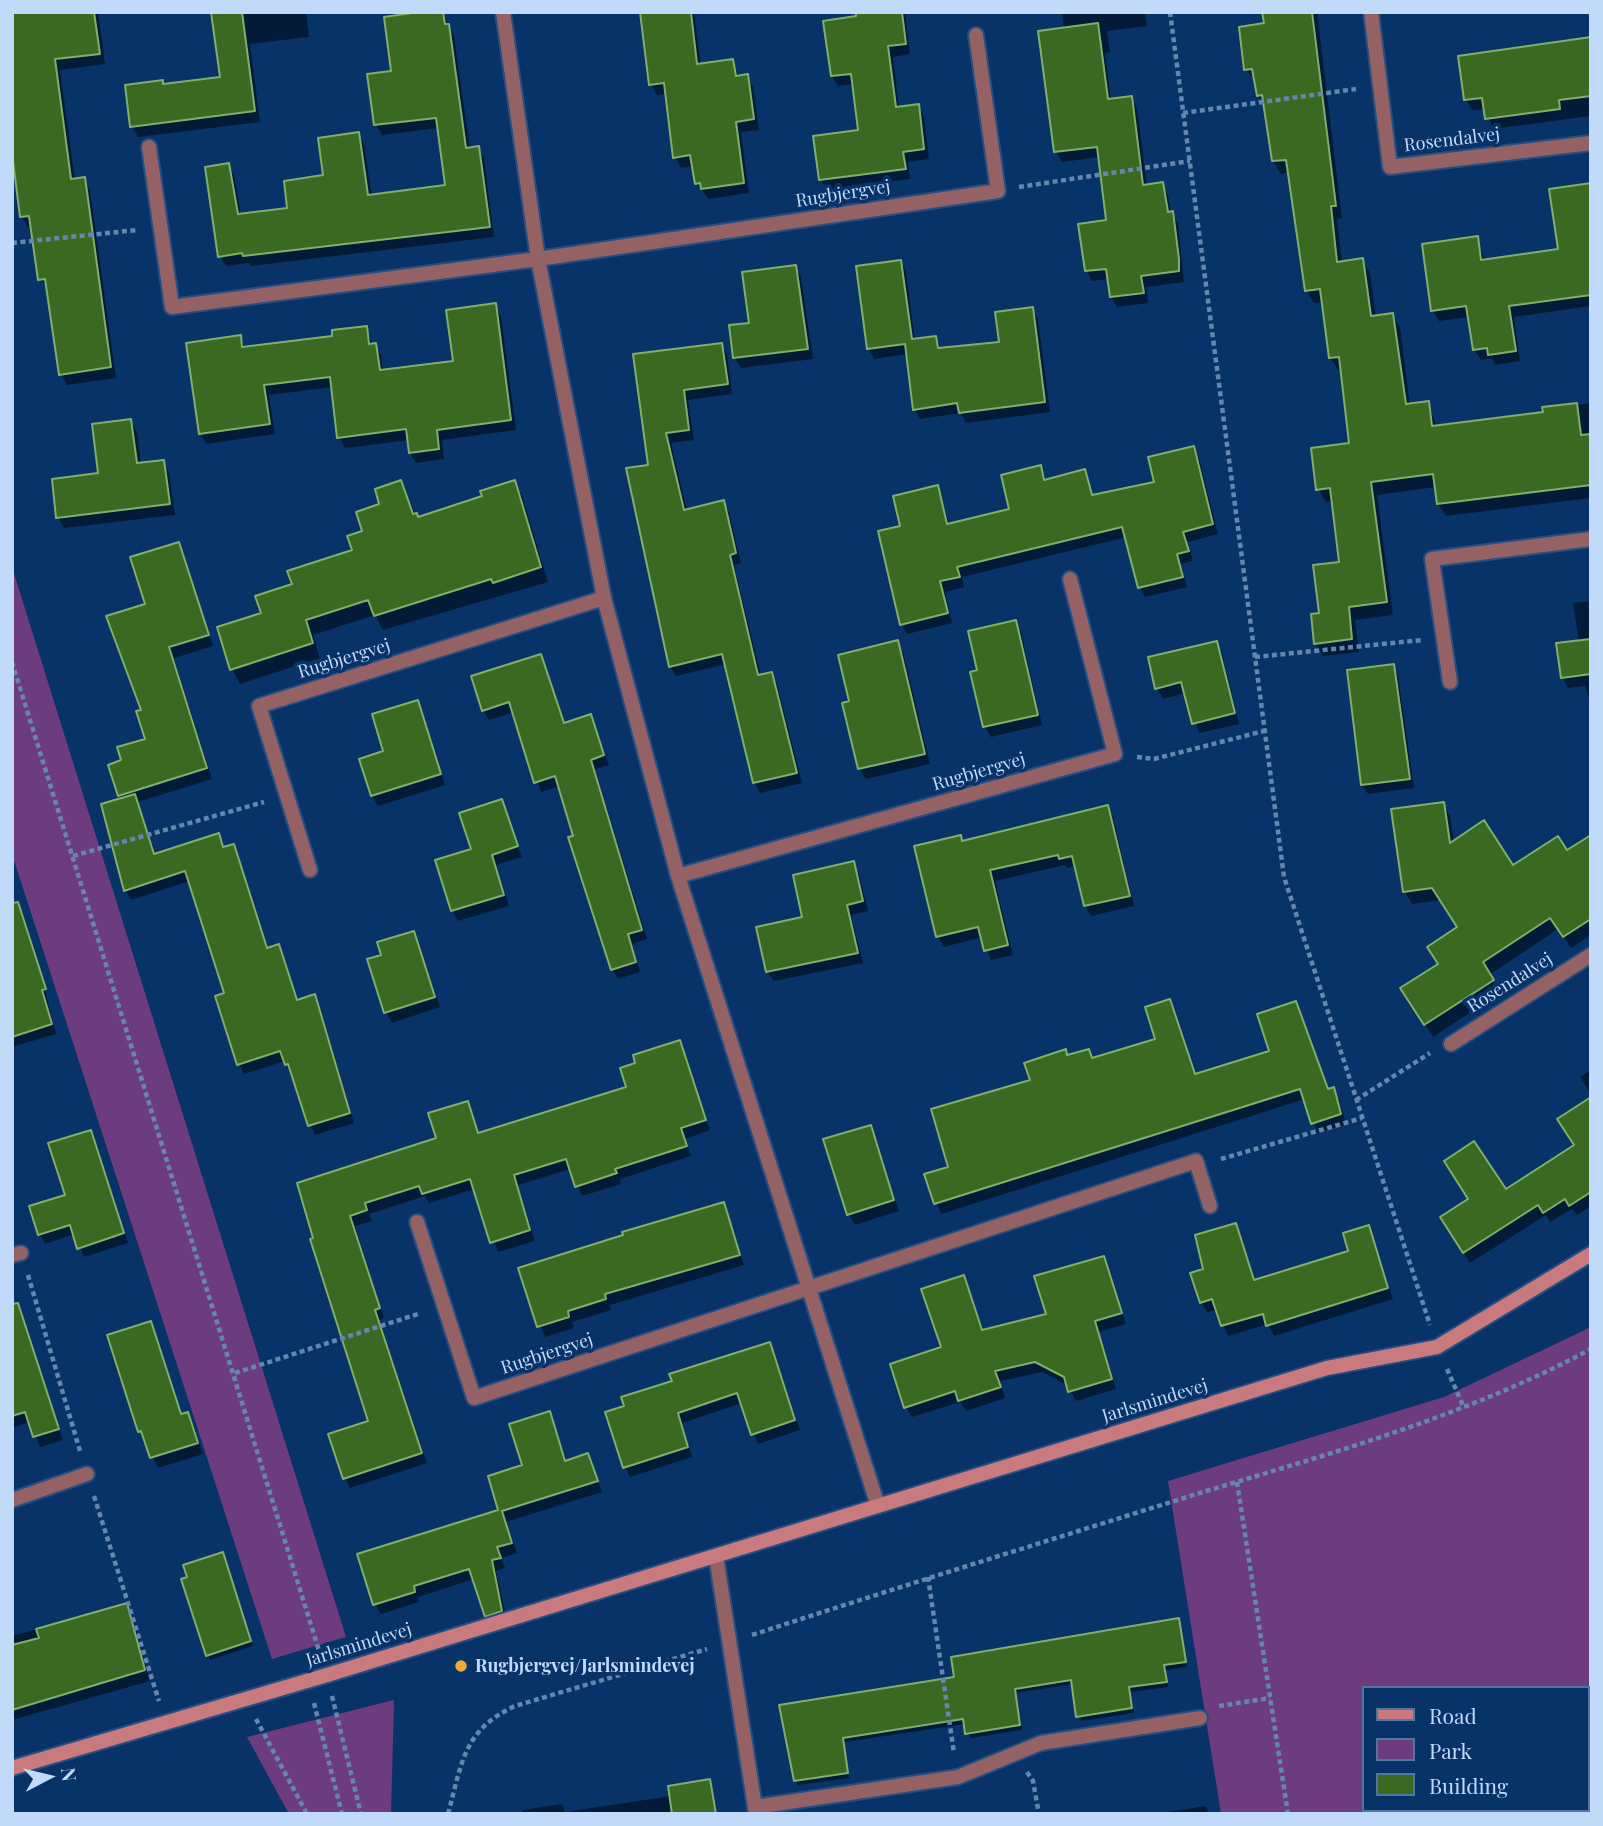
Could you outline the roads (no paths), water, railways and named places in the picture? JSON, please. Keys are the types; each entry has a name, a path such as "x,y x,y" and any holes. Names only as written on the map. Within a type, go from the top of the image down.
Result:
{"street":[{"path":"503,12 538,259 604,598 678,876 878,1506"},
{"name":"Rosendalvej","path":"1371,12 1390,167 1591,143"},
{"name":"Rugbjergvej","path":"149,147 172,307 538,259 998,191 976,35"},
{"path":"1450,682 1433,559 1591,539"},
{"name":"Rugbjergvej","path":"678,876 1115,754 1070,579"},
{"name":"Rugbjergvej","path":"310,870 259,706 604,598"},
{"name":"Rosendalvej","path":"1451,1044 1591,955"},
{"name":"Rugbjergvej","path":"416,1222 474,1398 1196,1161 1210,1206"},
{"name":"Jarlsmindevej","path":"12,1768 327,1675 1326,1368 1437,1347 1591,1254"},
{"path":"12,1500 88,1474"},
{"path":"716,1556 756,1811 958,1777 1041,1743 1200,1718"}],"place":[{"name":"Rugbjergvej/Jarlsmindevej","path":"461,1666"}]}
